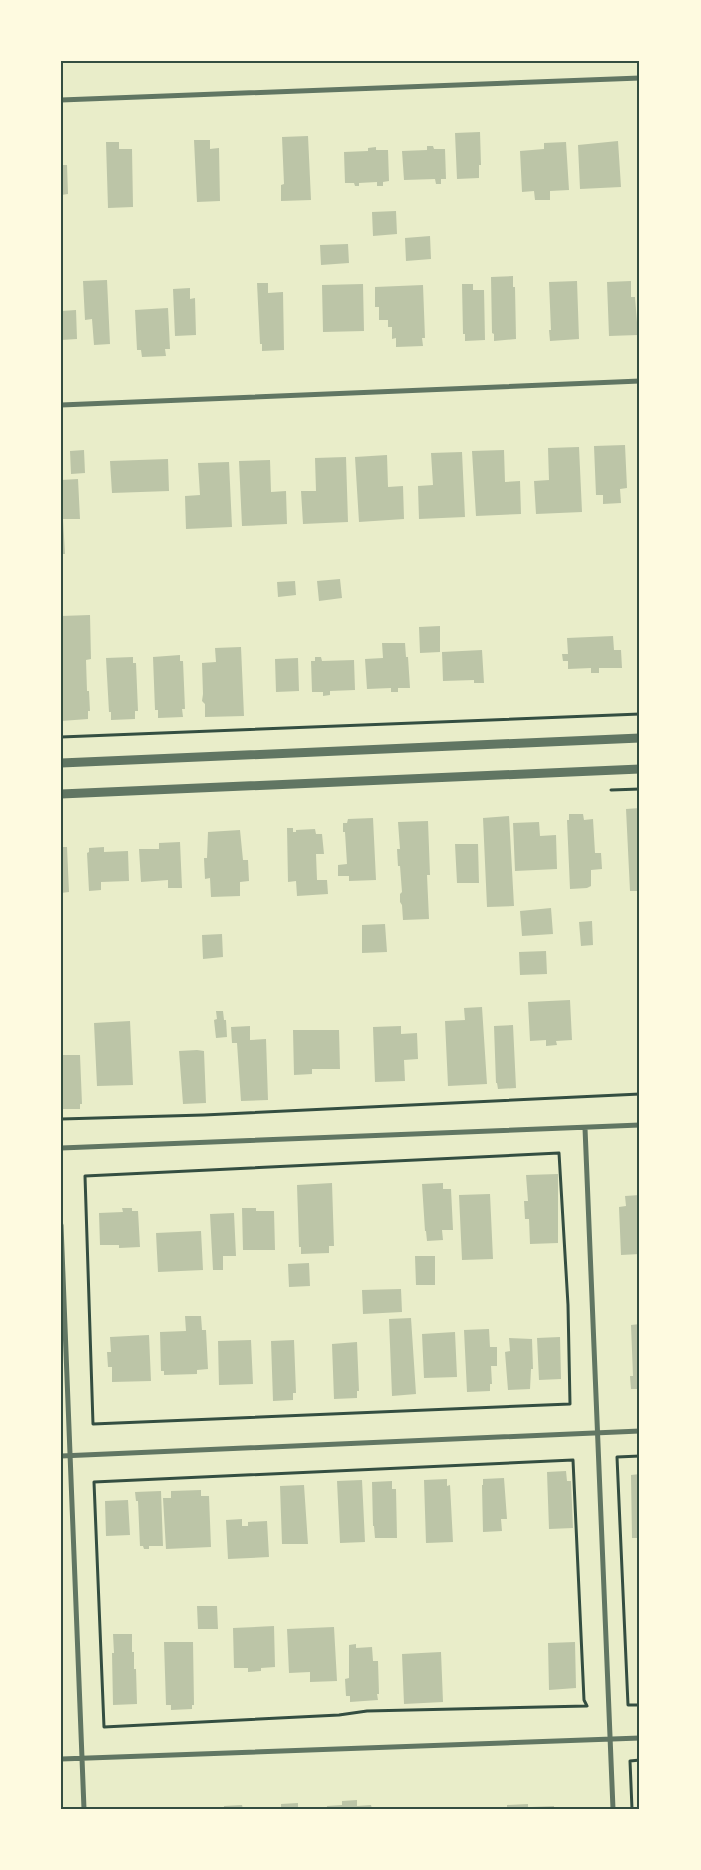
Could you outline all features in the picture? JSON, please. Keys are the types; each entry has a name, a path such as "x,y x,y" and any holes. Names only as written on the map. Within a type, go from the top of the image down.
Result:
{"street":[{"path":"61,100 640,78"},
{"path":"61,405 640,381"},
{"path":"61,763 640,738"},
{"path":"61,794 640,768"},
{"path":"61,1148 640,1125"},
{"path":"585,1128 613,1809"},
{"path":"61,1225 84,1809"},
{"path":"61,1456 640,1431"},
{"path":"61,1758 640,1738"}],"path":[{"path":"61,737 640,714"},
{"path":"61,1119 640,1094"},
{"path":"559,1153 568,1305 570,1404 93,1424 85,1176 559,1153"},
{"path":"640,1456 617,1457 628,1705 640,1705"},
{"path":"573,1460 584,1700 587,1706 366,1711 339,1715 104,1727 94,1482 573,1460"},
{"path":"632,1809 630,1761 640,1760"}],"building":[{"path":"480,132 481,165 479,165 479,178 457,179 455,133"},
{"path":"308,136 311,200 281,201 281,185 284,184 282,137"},
{"path":"194,140 210,140 210,149 219,148 220,201 197,202"},
{"path":"618,141 621,187 580,189 578,145"},
{"path":"106,142 119,142 119,149 132,149 133,207 108,208"},
{"path":"566,142 569,190 550,191 550,200 535,200 534,191 522,192 520,151 544,149 544,143"},
{"path":"427,146 433,146 434,149 445,149 446,179 441,179 441,184 436,184 435,179 404,180 402,151 427,150"},
{"path":"376,147 376,150 388,150 389,181 383,182 383,186 377,186 377,182 359,183 359,186 355,186 354,183 345,183 344,152 368,151 368,148"},
{"path":"61,165 67,165 68,194 61,195"},
{"path":"396,211 397,234 373,236 372,212"},
{"path":"430,236 431,259 406,261 405,238"},
{"path":"348,244 349,263 321,265 320,245"},
{"path":"513,276 516,339 494,341 494,334 492,333 491,277"},
{"path":"107,280 110,344 94,345 92,319 85,320 83,281"},
{"path":"577,281 579,339 550,341 549,282"},
{"path":"631,281 631,297 635,297 638,335 609,336 607,282"},
{"path":"257,283 268,283 268,293 283,292 284,350 262,351"},
{"path":"363,284 364,331 323,332 322,285"},
{"path":"462,284 473,284 473,290 484,290 485,340 465,341 465,334 463,334"},
{"path":"423,285 425,338 422,338 423,346 396,347 396,338 392,339 392,327 388,327 388,320 379,320 379,307 375,307 375,287"},
{"path":"190,288 190,299 195,298 196,335 175,336 173,289"},
{"path":"168,308 170,349 165,349 166,356 142,357 141,350 137,350 135,310"},
{"path":"76,310 77,339 61,340 61,311"},
{"path":"625,445 627,488 620,489 621,503 603,504 603,495 596,495 594,446"},
{"path":"579,447 582,512 536,514 534,481 549,480 548,448"},
{"path":"84,450 85,473 71,474 70,451"},
{"path":"504,450 505,482 520,481 521,514 476,516 472,451"},
{"path":"462,452 465,517 419,519 418,486 433,485 431,453"},
{"path":"387,455 388,487 403,486 404,519 359,522 355,457"},
{"path":"346,457 348,522 303,524 301,491 316,491 315,458"},
{"path":"168,459 169,491 112,493 110,461"},
{"path":"270,460 271,492 286,491 287,524 242,526 239,461"},
{"path":"229,462 232,527 186,529 185,496 200,495 198,463"},
{"path":"78,479 80,519 63,519 65,554 61,554 61,480"},
{"path":"340,579 342,598 319,601 317,581"},
{"path":"295,581 296,595 278,597 277,582"},
{"path":"90,615 91,659 86,660 90,711 88,711 88,719 61,721 61,616"},
{"path":"440,626 440,652 420,653 419,627"},
{"path":"613,636 614,650 621,650 622,668 599,668 599,673 591,673 591,668 568,669 568,661 563,661 562,654 568,654 567,638"},
{"path":"382,643 405,643 410,688 398,688 398,692 391,692 391,688 367,689 365,659 383,658"},
{"path":"241,647 244,716 205,717 205,704 202,701 202,663 216,662 215,648"},
{"path":"482,650 484,683 474,683 474,680 443,681 442,652"},
{"path":"180,655 180,661 183,661 185,709 182,709 183,717 158,718 158,710 155,710 153,657"},
{"path":"133,657 133,663 136,663 138,711 135,711 135,719 111,720 106,658"},
{"path":"315,657 321,657 322,661 354,660 355,690 330,691 330,695 323,696 323,692 312,692 311,661 315,661"},
{"path":"298,658 299,691 276,692 275,659"},
{"path":"640,808 640,891 630,891 626,809"},
{"path":"569,814 583,814 584,820 593,819 595,853 601,853 602,869 591,870 591,886 587,888 570,889 567,820 569,820"},
{"path":"509,816 514,906 487,907 483,818"},
{"path":"373,818 376,880 349,881 349,876 338,876 338,865 347,864 343,823 347,823 348,819"},
{"path":"428,821 430,875 427,875 429,919 403,920 400,902 400,894 402,892 400,866 398,866 397,849 400,849 398,822"},
{"path":"539,822 540,836 556,835 557,869 515,871 513,823"},
{"path":"287,828 293,828 293,832 296,832 296,830 315,829 316,834 322,834 324,854 316,854 317,880 327,880 328,894 297,896 296,881 288,882"},
{"path":"240,830 243,860 248,860 249,881 240,882 240,896 211,897 210,878 205,879 204,858 207,858 208,832"},
{"path":"180,842 182,888 168,888 168,880 141,882 139,849 159,849 159,843"},
{"path":"455,844 478,844 479,883 457,883"},
{"path":"61,847 67,847 69,892 61,893"},
{"path":"104,847 104,852 128,851 129,881 101,882 101,890 89,891 87,853 89,848"},
{"path":"551,908 553,934 522,936 520,911"},
{"path":"592,921 593,945 581,946 579,922"},
{"path":"385,924 387,952 362,953 362,925"},
{"path":"222,934 223,957 203,959 202,935"},
{"path":"546,951 547,974 520,975 519,952"},
{"path":"570,1000 572,1040 556,1041 557,1045 546,1046 546,1040 530,1041 528,1002"},
{"path":"482,1007 487,1084 448,1086 445,1021 465,1020 464,1008"},
{"path":"216,1011 223,1011 224,1020 226,1020 227,1037 216,1038 214,1020 217,1019"},
{"path":"130,1021 133,1085 97,1086 94,1023"},
{"path":"513,1025 516,1088 498,1089 496,1083 494,1026"},
{"path":"250,1026 250,1040 266,1039 268,1100 241,1101 237,1043 232,1043 231,1027"},
{"path":"401,1026 401,1034 417,1033 418,1059 404,1060 405,1081 375,1082 373,1027"},
{"path":"293,1030 339,1030 340,1069 312,1069 312,1074 294,1075"},
{"path":"179,1051 204,1051 206,1103 183,1104"},
{"path":"61,1055 80,1055 82,1104 80,1104 80,1109 61,1109"},
{"path":"558,1174 558,1243 530,1244 529,1219 525,1219 524,1201 528,1201 526,1175"},
{"path":"332,1183 334,1246 329,1246 329,1253 301,1254 301,1247 299,1247 297,1185"},
{"path":"443,1183 443,1189 451,1189 453,1230 442,1230 443,1240 427,1241 422,1184"},
{"path":"490,1194 493,1259 462,1260 459,1195"},
{"path":"640,1195 640,1254 621,1255 619,1207 626,1206 625,1196"},
{"path":"122,1208 132,1208 132,1211 138,1211 140,1247 119,1248 119,1245 100,1245 99,1213 123,1212"},
{"path":"242,1208 256,1208 256,1211 274,1211 275,1250 243,1250"},
{"path":"234,1213 236,1256 223,1256 223,1270 213,1270 210,1214"},
{"path":"201,1231 203,1270 158,1272 156,1233"},
{"path":"415,1256 435,1256 435,1285 416,1285"},
{"path":"309,1263 310,1286 289,1287 288,1264"},
{"path":"401,1289 402,1312 363,1314 362,1290"},
{"path":"185,1316 201,1316 202,1330 206,1330 208,1369 197,1370 197,1374 164,1375 164,1371 161,1371 160,1332 186,1331"},
{"path":"411,1318 416,1394 392,1396 389,1319"},
{"path":"640,1324 640,1389 631,1389 630,1376 633,1376 631,1325"},
{"path":"489,1329 490,1347 497,1347 497,1366 491,1366 492,1384 490,1384 490,1391 467,1392 464,1330"},
{"path":"455,1332 457,1377 424,1378 422,1334"},
{"path":"149,1335 151,1381 112,1382 112,1367 108,1367 107,1352 111,1352 110,1337"},
{"path":"560,1337 561,1379 539,1380 537,1338"},
{"path":"509,1338 532,1339 533,1369 531,1369 530,1389 508,1390 505,1352 510,1351"},
{"path":"251,1340 253,1384 219,1385 218,1341"},
{"path":"294,1340 296,1393 293,1393 293,1400 273,1401 271,1341"},
{"path":"357,1342 359,1391 357,1391 357,1398 334,1399 332,1344"},
{"path":"566,1471 567,1481 571,1481 573,1528 549,1529 547,1472"},
{"path":"640,1474 640,1538 632,1538 631,1475"},
{"path":"504,1478 507,1519 501,1519 502,1531 483,1532 483,1479"},
{"path":"447,1479 447,1486 450,1485 453,1542 426,1543 424,1480"},
{"path":"362,1480 365,1542 340,1543 337,1481"},
{"path":"392,1481 392,1489 396,1489 397,1538 375,1538 372,1482"},
{"path":"304,1485 308,1544 282,1544 280,1486"},
{"path":"201,1490 201,1496 209,1496 211,1547 166,1549 163,1498 171,1498 171,1491"},
{"path":"161,1491 163,1546 149,1546 149,1549 144,1549 143,1546 140,1546 138,1501 136,1501 135,1492"},
{"path":"128,1500 130,1535 106,1536 105,1501"},
{"path":"242,1519 242,1526 248,1526 248,1522 267,1521 269,1557 228,1559 226,1520"},
{"path":"197,1606 217,1606 218,1629 198,1629"},
{"path":"274,1626 275,1667 261,1668 261,1671 248,1672 248,1668 234,1668 233,1628"},
{"path":"334,1627 337,1681 310,1682 310,1672 289,1673 287,1629"},
{"path":"113,1634 132,1634 137,1704 113,1705"},
{"path":"637,1634 640,1634 640,1658 638,1658"},
{"path":"164,1642 193,1642 194,1705 192,1705 192,1709 171,1710 171,1705 166,1705"},
{"path":"575,1642 576,1688 549,1690 548,1643"},
{"path":"356,1644 356,1648 372,1647 373,1661 378,1661 378,1700 350,1702 350,1696 346,1696 345,1679 349,1678 349,1645"},
{"path":"441,1652 443,1702 404,1704 402,1654"},
{"path":"357,1800 357,1806 371,1805 372,1809 327,1809 327,1806 342,1805 342,1801"},
{"path":"298,1803 298,1809 281,1809 281,1804"},
{"path":"528,1804 528,1809 507,1809 507,1805"},
{"path":"242,1805 243,1809 224,1809 224,1806"},
{"path":"554,1806 554,1809 531,1809 531,1807"}]}
